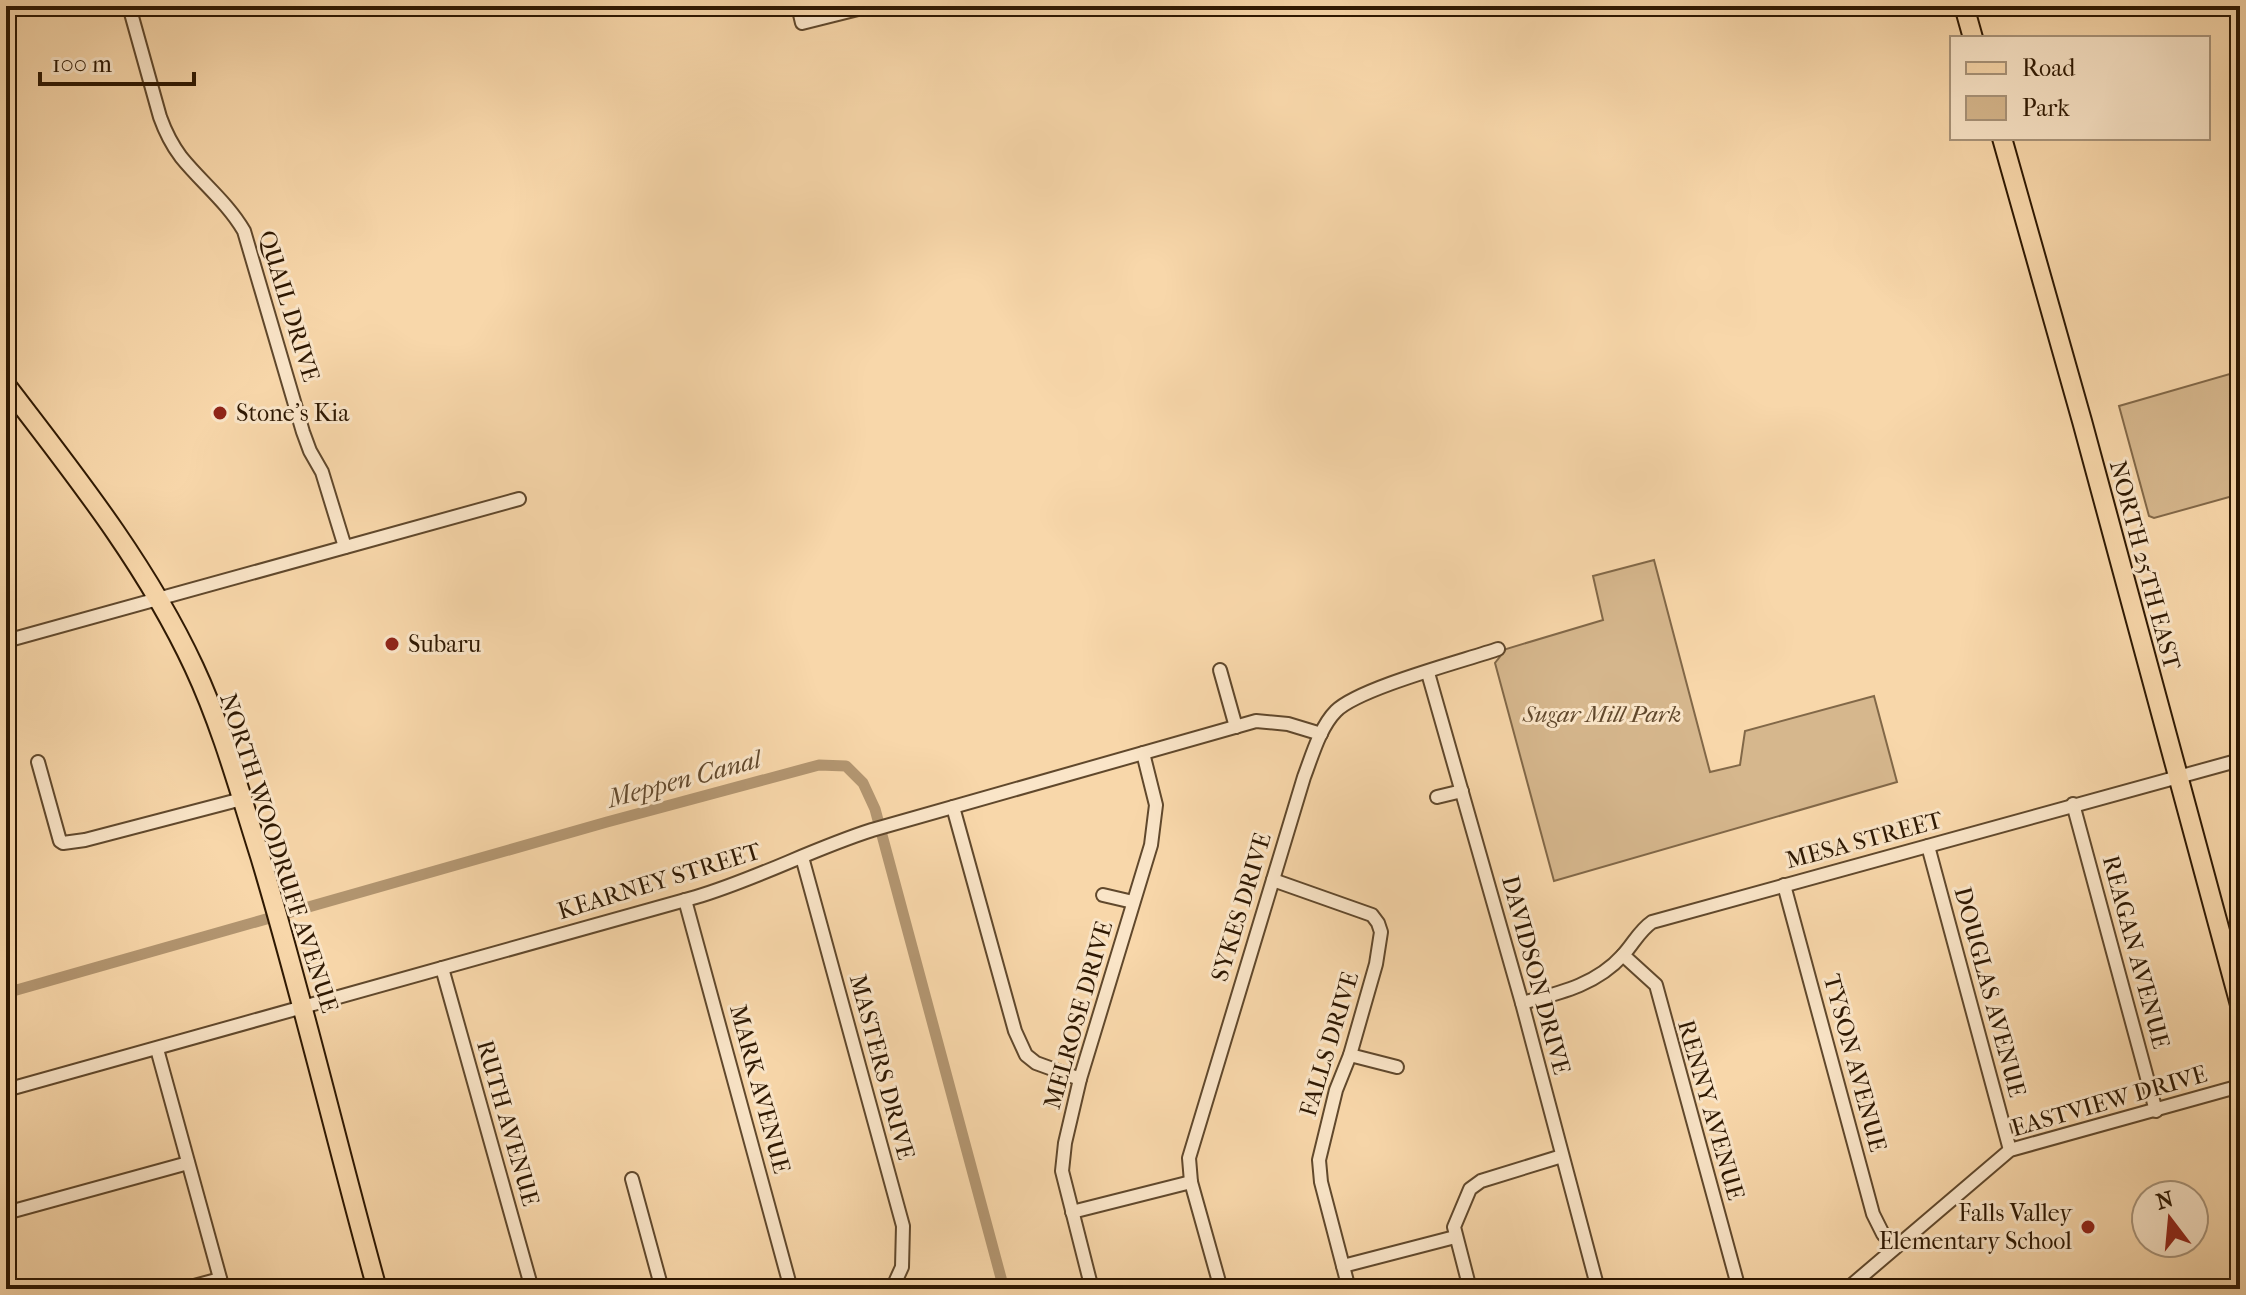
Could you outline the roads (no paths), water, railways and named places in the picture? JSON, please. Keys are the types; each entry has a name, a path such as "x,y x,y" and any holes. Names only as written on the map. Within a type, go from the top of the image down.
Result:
{"main road":[{"path":"1964,6 1972,36"},
{"name":"NORTH 25TH EAST","path":"2003,140 2240,1005"},
{"name":"NORTH WOODRUFF AVENUE","path":"6,385 122,541 194,667 242,799 274,903 304,1006 377,1289"}],"street":[{"name":"QUAIL DRIVE","path":"129,6 166,132 179,155 233,212 244,231 303,432 322,472 345,547"},
{"path":"798,6 802,23 870,6"},
{"path":"6,641 519,499"},
{"name":"SYKES DRIVE","path":"1221,1289 1191,1182 1189,1158 1304,777 1321,734 1335,712 1346,703 1498,649"},
{"path":"1220,670 1236,727"},
{"name":"DAVIDSON DRIVE","path":"1428,673 1522,1003 1598,1289"},
{"name":"KEARNEY STREET","path":"6,1090 735,886 830,843 1256,721 1288,724 1321,734"},
{"name":"MELROSE DRIVE","path":"1092,1289 1062,1171 1065,1143 1080,1079 1151,845 1156,805 1143,753"},
{"name":"MESA STREET","path":"1522,1003 1574,989 1598,977 1623,955 1641,929 1652,922 2240,760"},
{"path":"38,762 63,843 242,799"},
{"path":"1437,797 1462,791"},
{"name":"REAGAN AVENUE","path":"2073,804 2156,1111"},
{"path":"953,807 1015,1031 1026,1055 1036,1063 1080,1079"},
{"name":"DOUGLAS AVENUE","path":"1928,846 2010,1150"},
{"name":"MASTERS DRIVE","path":"802,857 903,1226 902,1267 892,1289"},
{"name":"FALLS DRIVE","path":"1273,880 1372,915 1381,932 1376,964 1350,1055 1336,1090 1319,1160 1321,1182 1349,1289"},
{"name":"TYSON AVENUE","path":"1784,885 1873,1214 1883,1234 1895,1246"},
{"path":"1103,895 1133,902"},
{"name":"MARK AVENUE","path":"685,900 791,1289"},
{"name":"RENNY AVENUE","path":"1623,955 1656,985 1739,1289"},
{"name":"RUTH AVENUE","path":"442,968 532,1289"},
{"path":"157,1049 221,1284 183,1289"},
{"path":"1350,1055 1397,1067"},
{"name":"EASTVIEW DRIVE","path":"1847,1289 2010,1150 2240,1086"},
{"path":"1470,1289 1454,1227 1474,1185 1562,1156"},
{"path":"6,1213 188,1163"},
{"path":"632,1179 662,1289"},
{"path":"1072,1212 1191,1182"},
{"path":"1343,1266 1455,1237"}],"waterway":[{"name":"Meppen Canal","path":"6,993 607,822 819,765 846,766 863,783 875,809 1004,1289"}],"place":[{"name":"Stone's Kia","path":"220,413"},
{"name":"Subaru","path":"392,644"},
{"name":"Falls Valley Elementary School","path":"2088,1227"}],"park label":[{"name":"Sugar Mill Park","path":"1602,714"}]}
